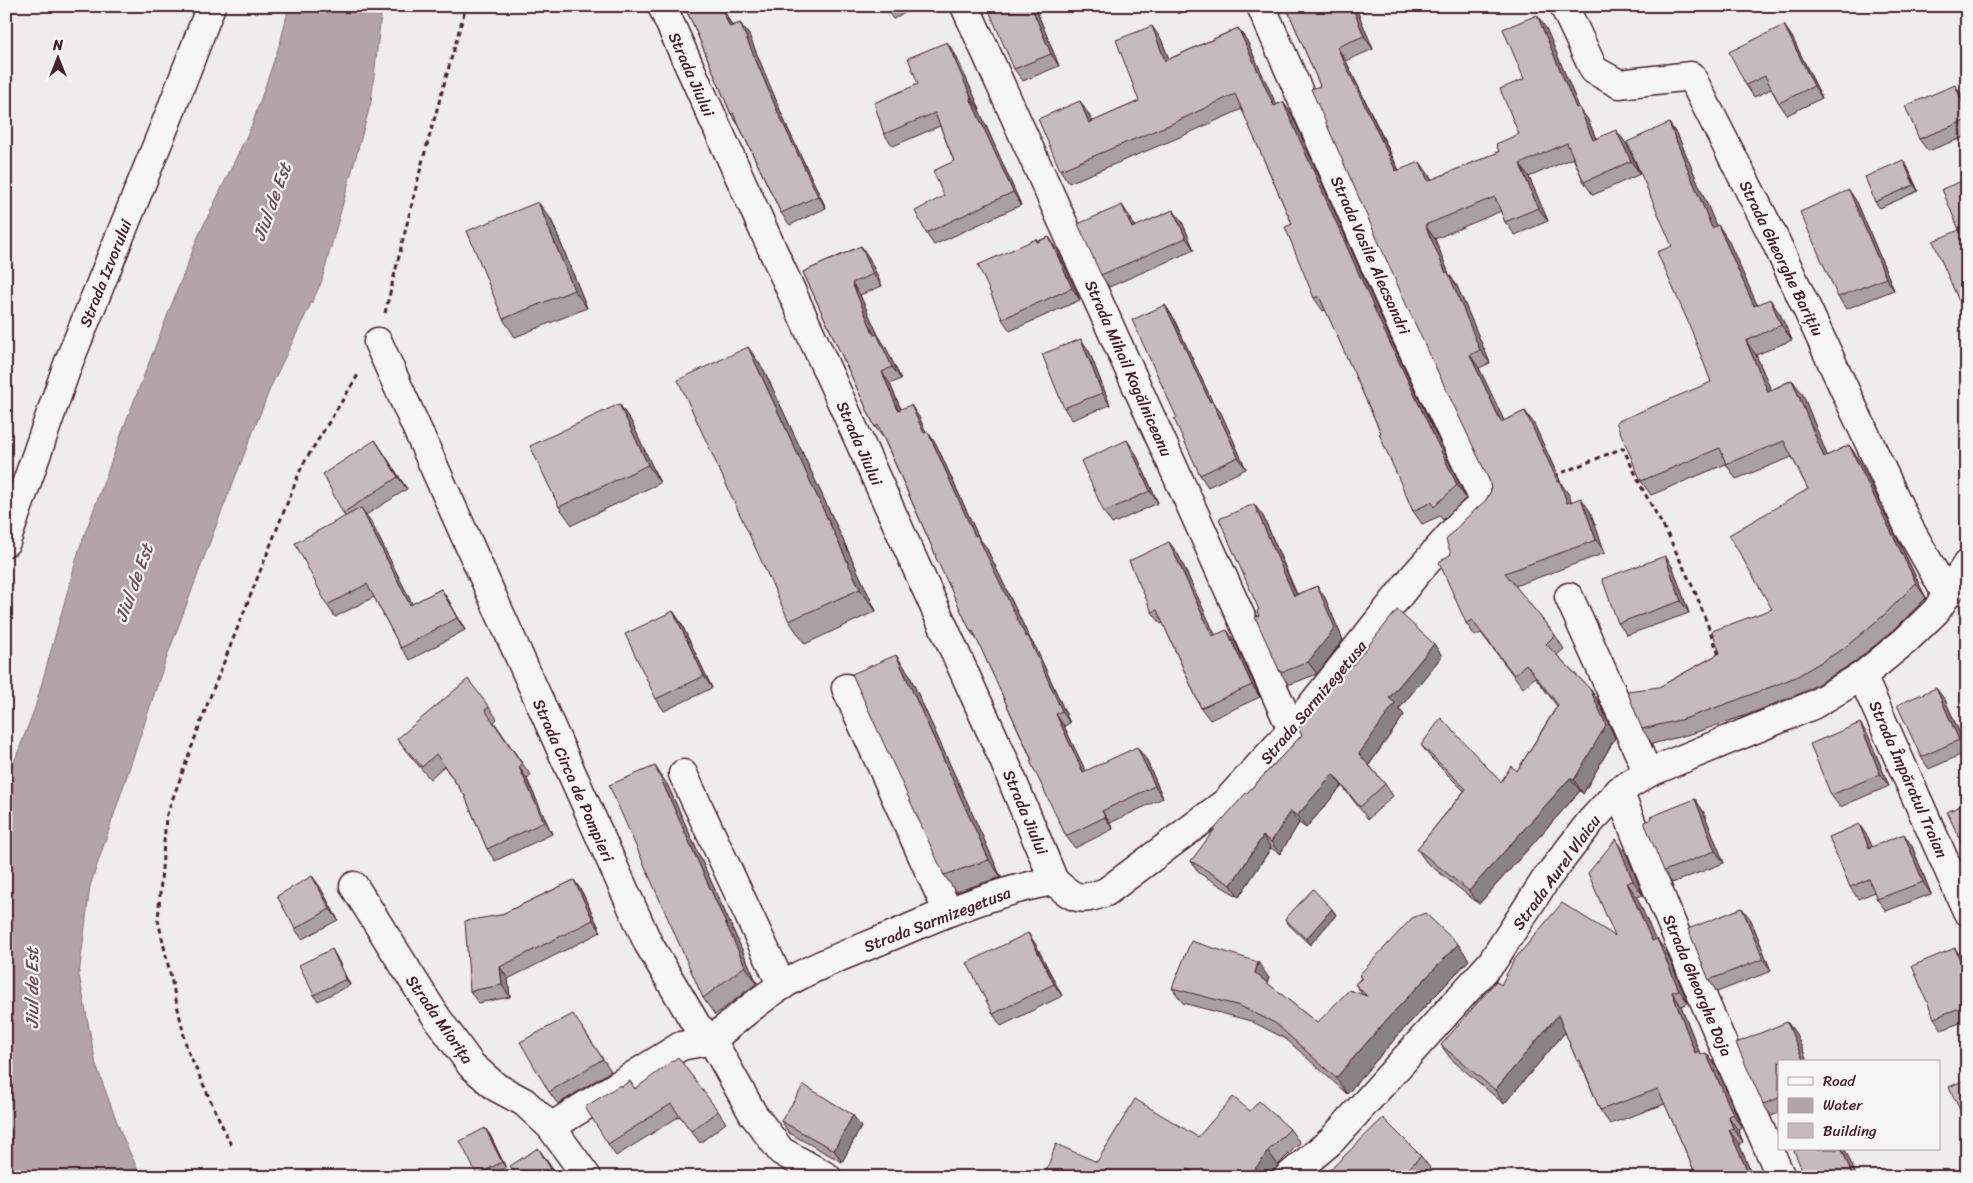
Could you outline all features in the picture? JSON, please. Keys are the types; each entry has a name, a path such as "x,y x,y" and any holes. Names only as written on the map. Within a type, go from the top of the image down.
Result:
{"street":[{"name":"Strada Izvorului","path":"6,542 68,364 170,113 211,6"},
{"name":"Strada Jiului","path":"662,6 1003,758 1054,881"},
{"name":"Strada Mihail Kogălniceanu","path":"965,6 1292,730"},
{"name":"Strada Vasile Alecsandri","path":"1261,6 1404,331 1485,502"},
{"name":"Strada Gheorghe Barițiu","path":"1564,6 1594,70 1618,84 1692,76 1775,240 1908,526 1947,595"},
{"name":"Strada Circa de Pompieri","path":"378,342 648,943 697,1026 712,1040 753,1114 781,1151 827,1177"},
{"name":"Strada Sarmizegetusa","path":"712,1040 746,1011 782,986 820,967 985,898 1026,886 1054,881 1071,896 1090,898 1106,892 1226,804 1292,730 1415,575 1462,522 1485,502"},
{"name":"Strada Aurel Vlaicu","path":"1288,1177 1331,1141 1492,962 1546,879 1591,820 1619,791 1648,773 1813,705 1862,676 1905,641 1936,611 1967,564"},
{"path":"1569,597 1648,773"},
{"name":"Strada Împăratul Traian","path":"1862,676 1967,910"},
{"path":"846,688 948,912"},
{"path":"683,774 782,986"},
{"name":"Strada Gheorghe Doja","path":"1619,791 1714,1022 1781,1177"},
{"name":"Strada Miorița","path":"354,886 437,1018 471,1065 496,1087 524,1102 552,1128 587,1177"},
{"path":"552,1128 681,1046 712,1040"}],"path":[{"path":"230,1144 187,1049 158,920 166,817 213,688 302,466 378,342 422,163 466,6"},
{"path":"1546,480 1623,448 1696,594 1720,657"}],"water":[{"name":"Jiul de Est","path":"289,6 382,6 371,102 321,283 271,386 214,531 165,662 90,886 79,975 96,1065 121,1133 141,1177 14,1177 6,1151 6,783 35,708 79,550 125,424 198,237 252,125 281,40"}],"building":[{"path":"684,6 720,6 730,27 740,23 779,115 818,196 781,213 733,113 731,114"},
{"path":"987,6 1031,6 1051,54 1014,69"},
{"path":"1286,6 1352,6 1364,36 1337,47 1396,171 1420,162 1428,181 1499,152 1496,144 1519,134 1500,89 1524,79 1503,29 1537,15 1576,108 1579,107 1593,140 1616,130 1631,161 1584,182 1567,143 1520,164 1538,208 1505,222 1495,197 1425,225 1446,273 1448,272 1480,350 1470,355 1501,422 1525,411 1558,482 1560,482 1567,503 1581,498 1596,540 1505,573 1555,635 1546,644 1590,689 1606,725 1574,780 1570,778 1469,891 1417,849 1466,789 1421,745 1441,718 1501,782 1511,766 1517,771 1558,705 1526,664 1514,675 1472,620 1466,623 1439,562 1451,554 1446,540 1486,500 1491,491 1490,482 1409,311 1311,89 1320,86"},
{"path":"1784,25 1814,86 1779,103 1765,76 1746,85 1729,52"},
{"path":"1152,26 1165,61 1238,28 1274,106 1283,102 1381,324 1457,485 1434,507 1432,502 1413,511 1379,434 1381,433 1319,296 1314,298 1285,227 1292,224 1235,94 1171,124 1060,170 1038,119 1080,101 1089,123 1139,101 1116,40"},
{"path":"947,42 970,98 1013,192 926,233 915,211 944,196 933,171 954,161 935,113 884,134 874,103 918,84 908,58"},
{"path":"1955,85 1967,113 1967,120 1919,139 1905,106"},
{"path":"1669,123 1712,228 1718,225 1754,306 1770,299 1781,325 1746,341 1768,392 1792,380 1824,457 1849,445 1916,583 1884,615 1843,649 1796,677 1684,719 1642,729 1627,691 1659,687 1720,653 1712,631 1772,609 1729,535 1808,489 1784,441 1726,464 1720,448 1641,481 1616,422 1711,382 1689,324 1657,252 1672,246 1627,142"},
{"path":"1903,160 1914,185 1875,202 1865,177"},
{"path":"1967,179 1967,320 1933,241 1959,230 1942,189"},
{"path":"1849,190 1886,278 1838,297 1800,212"},
{"path":"538,202 574,290 503,319 467,231"},
{"path":"1122,205 1132,228 1173,210 1186,238 1101,275 1078,224"},
{"path":"1049,237 1072,288 1002,319 978,265 1036,239 1037,242"},
{"path":"861,246 873,274 852,283 874,335 877,334 892,367 882,372 898,410 911,405 924,433 928,432 975,536 977,535 1026,637 1028,636 1062,711 1056,714 1083,772 1137,747 1155,786 1102,811 1105,817 1066,836 1030,761 1032,760 973,631 971,632 935,556 878,425 875,427 803,272"},
{"path":"1165,305 1238,457 1200,475 1174,419 1177,418 1132,320"},
{"path":"1081,339 1102,393 1064,408 1042,354"},
{"path":"748,347 860,589 789,621 678,380"},
{"path":"619,404 648,465 559,507 530,446"},
{"path":"375,440 398,477 343,513 323,474"},
{"path":"1127,440 1150,491 1104,512 1081,461"},
{"path":"1254,504 1294,596 1317,586 1335,628 1308,662 1283,672 1280,672 1255,617 1259,616 1257,611 1259,610 1219,519"},
{"path":"361,508 410,605 441,589 457,618 401,648 367,584 327,605 295,543"},
{"path":"1169,542 1212,636 1227,630 1252,685 1201,708 1157,610 1152,612 1129,561"},
{"path":"1665,556 1681,601 1618,623 1602,579"},
{"path":"1397,610 1434,644 1389,698 1395,703 1359,754 1385,784 1360,807 1333,774 1297,816 1291,811 1271,842 1263,836 1231,885 1191,861 1217,826 1246,793 1302,735 1298,729 1350,663 1352,666"},
{"path":"673,611 704,676 656,699 625,634"},
{"path":"896,655 989,860 944,875 852,674"},
{"path":"468,679 489,707 485,710 522,764 519,767 544,822 487,849 465,796 436,754 422,767 397,739"},
{"path":"1936,688 1959,740 1921,757 1897,705"},
{"path":"1860,723 1880,774 1831,795 1810,744"},
{"path":"655,766 745,966 703,998 609,785"},
{"path":"1695,799 1715,851 1664,871 1644,822 1651,819 1650,817"},
{"path":"1967,803 1967,855 1947,812"},
{"path":"1859,824 1869,848 1904,834 1923,882 1877,899 1869,879 1850,887 1829,837"},
{"path":"1616,839 1633,881 1627,883 1652,941 1657,939 1679,990 1672,992 1695,1053 1699,1051 1701,1055 1706,1053 1733,1114 1728,1116 1733,1128 1729,1130 1750,1177 1697,1177 1658,1089 1600,1110 1580,1060 1577,1061 1558,1015 1495,1090 1441,1045 1496,981 1501,985 1514,960 1562,903 1615,936 1588,873"},
{"path":"312,876 330,909 295,929 277,896"},
{"path":"574,880 593,920 500,967 502,985 470,991 465,921 500,915"},
{"path":"1313,889 1332,909 1306,939 1285,919"},
{"path":"1742,908 1763,959 1709,980 1688,929"},
{"path":"1425,913 1458,944 1389,1017 1336,1078 1275,1023 1240,1006 1172,988 1191,941 1258,962 1255,973 1317,1023 1349,990 1367,996 1355,984 1362,978 1359,975 1412,918"},
{"path":"1028,933 1054,984 993,1014 967,963"},
{"path":"1955,948 1967,977 1967,1005 1934,1018 1912,966"},
{"path":"332,949 346,979 314,995 299,965"},
{"path":"573,1014 603,1059 549,1092 520,1042"},
{"path":"1787,1022 1803,1060 1778,1060 1778,1098 1763,1104 1736,1043"},
{"path":"678,1057 718,1111 691,1131 671,1104 608,1144 585,1107 620,1085 621,1087 630,1081 635,1089"},
{"path":"1967,1079 1967,1124 1949,1087"},
{"path":"804,1085 853,1115 834,1150 781,1121"},
{"path":"1233,1097 1250,1111 1259,1101 1290,1129 1268,1151 1248,1177 1201,1177 1188,1169 1184,1177 1044,1177 1056,1144 1097,1162 1135,1099 1198,1137"},
{"path":"1383,1118 1421,1156 1400,1177 1319,1177 1331,1169"},
{"path":"485,1128 502,1162 477,1175 460,1141"},
{"path":"538,1148 556,1177 517,1177 510,1166"},
{"path":"1842,1150 1853,1177 1805,1177 1794,1151"}]}
